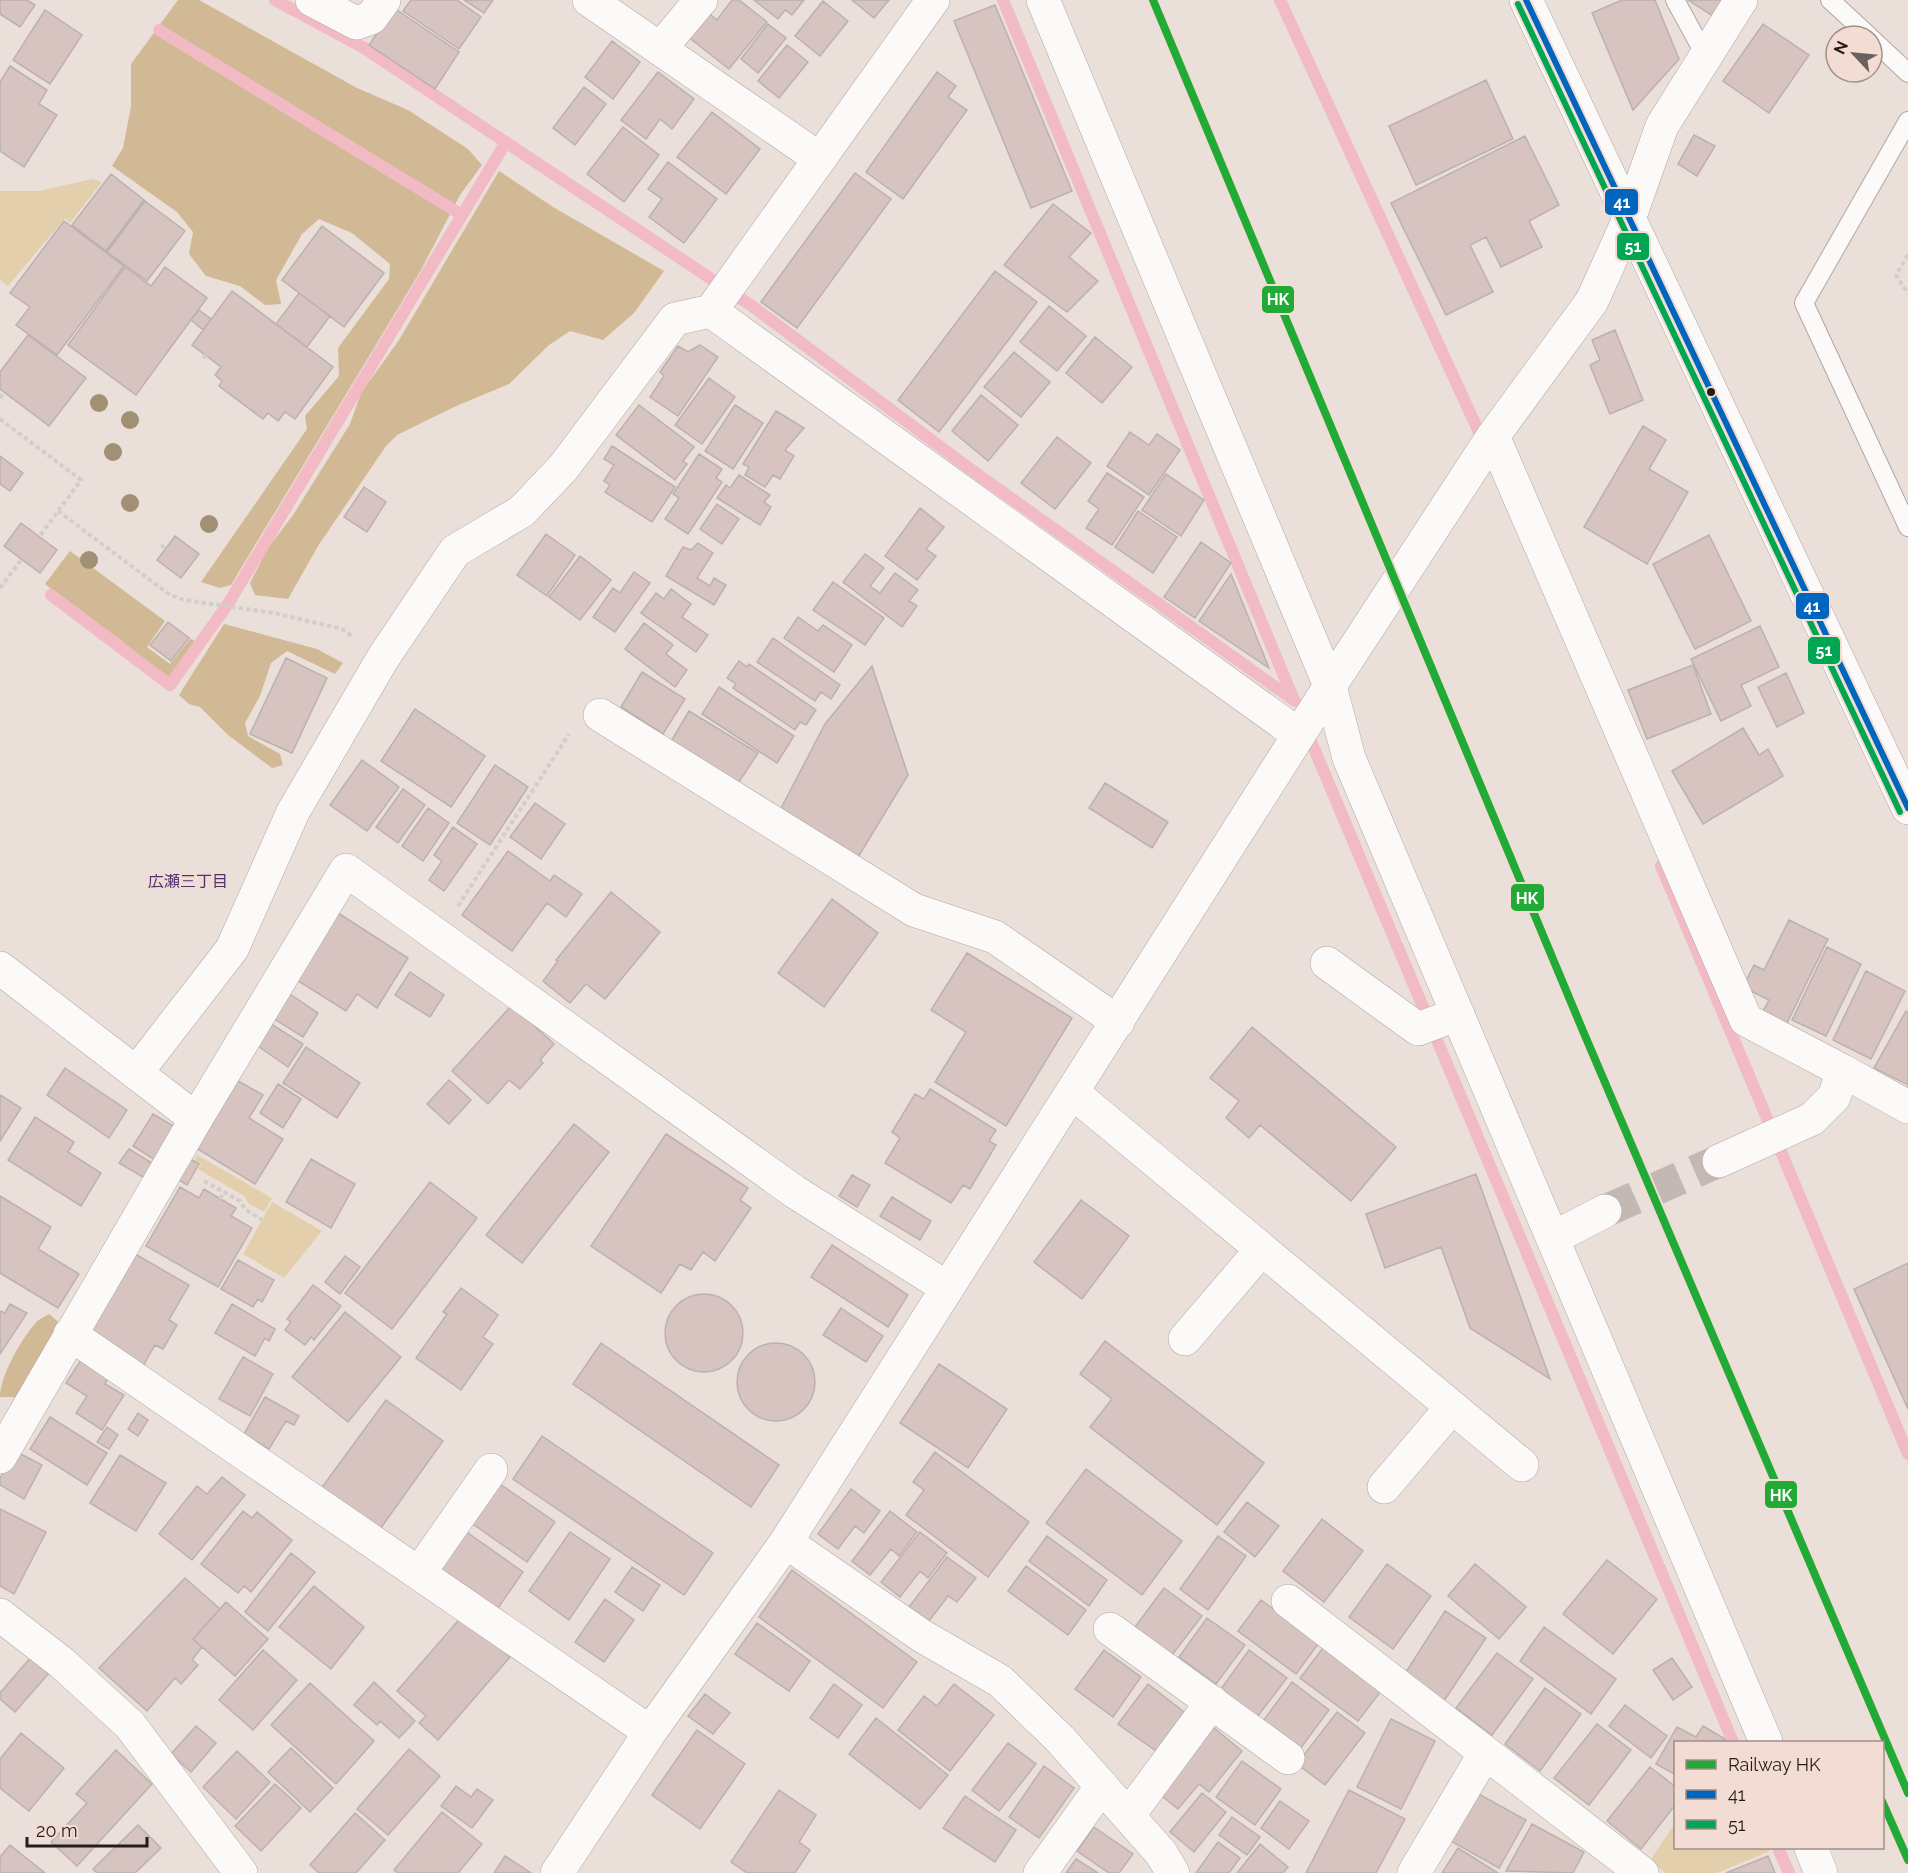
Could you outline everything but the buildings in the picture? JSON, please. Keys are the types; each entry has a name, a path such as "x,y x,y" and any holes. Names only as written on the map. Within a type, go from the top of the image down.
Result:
{"main road":[{"path":"312,0 356,23 370,18 384,0"},
{"path":"589,0 820,159"},
{"path":"660,49 700,0"},
{"path":"136,1072 232,949 293,813 383,658 455,551 522,511 563,468 675,319 711,311 933,0"},
{"path":"1043,0 1330,686 1349,758 1441,1021 1553,1238 1765,1741"},
{"path":"1526,0 1908,808"},
{"path":"557,1873 946,1287 1486,446 1592,301 1629,219 1662,126 1741,0"},
{"path":"711,311 1299,735"},
{"path":"1486,446 1746,1020 1908,1107"},
{"path":"600,716 914,910 995,937 1118,1022"},
{"path":"0,1457 196,1119 346,870 795,1192 946,1287"},
{"path":"1327,963 1441,1021"},
{"path":"0,968 196,1119"},
{"path":"1719,1161 1812,1119 1834,1097 1842,1071"},
{"path":"1072,1092 1522,1465"},
{"path":"1553,1238 1605,1211"},
{"path":"1185,1339 1262,1249"},
{"path":"70,1334 650,1732"},
{"path":"1384,1488 1452,1407"},
{"path":"419,1573 490,1470"},
{"path":"777,1539 922,1636 1000,1681 1060,1739 1161,1853 1173,1873"},
{"path":"1288,1601 1642,1873"},
{"path":"0,1615 62,1663 130,1725 241,1873"},
{"path":"1110,1629 1288,1758"},
{"path":"1128,1816 1212,1702"},
{"path":"1414,1873 1485,1753"},
{"path":"1040,1873 1102,1786"},
{"path":"1810,1849 1821,1873"}],"lane":[{"path":"1675,0 1705,55"},
{"path":"1830,0 1856,24"},
{"path":"1884,50 1908,73"},
{"path":"1908,121 1804,303 1908,527"}],"path":[{"path":"1908,255 1896,275 1908,294"},
{"path":"0,398 4,392"},
{"path":"0,419 81,480 39,537"},
{"path":"58,511 170,595 185,600 245,608 342,628 383,658"},
{"path":"0,588 22,559"},
{"path":"439,937 586,708 600,716"},
{"path":"203,1180 240,1201 245,1209 262,1220"},
{"path":"220,1199 224,1192"}],"shaded area":[{"path":"178,0 199,0 357,88 408,110 468,149 482,165 460,195 421,270 231,585 220,588 201,582 307,429 305,416 339,376 338,348 389,279 390,264 352,233 319,219 302,234 276,280 281,304 265,305 240,286 206,276 189,254 193,232 177,212 112,166 123,148 131,106 131,64"},
{"path":"499,171 553,207 664,271 634,313 603,340 570,331 549,345 509,384 454,407 397,435 386,446 318,546 288,599 255,595 250,583 268,548 293,515 350,424 361,393 399,340"},
{"path":"93,179 102,182 70,223 65,218 8,286 0,280 0,191 38,191"},
{"path":"70,551 165,621 147,647 170,664 190,639 194,640 193,646 169,678 162,675 118,638 100,627 45,584"},
{"path":"224,624 317,649 343,663 335,674 287,651 271,663 260,696 245,723 248,736 280,754 283,765 272,768 228,735 200,707 189,704 179,695"},
{"path":"197,1155 272,1198 264,1212 249,1204 244,1196 198,1169 201,1164 194,1161"},
{"path":"272,1202 322,1231 284,1278 243,1254"},
{"path":"49,1314 64,1327 23,1397 0,1397 3,1380 17,1350 35,1323"},
{"path":"1674,1825 1674,1849 1769,1849 1770,1851 1717,1873 1666,1873 1650,1861"}],"waterway":[{"path":"275,0 364,48 752,306 969,468 1295,701"},
{"path":"1003,0 1294,700"},
{"path":"1280,0 1484,443"},
{"path":"159,30 462,215"},
{"path":"51,595 170,685 228,604 506,142"},
{"path":"1310,739 1733,1741"},
{"path":"1661,866 1908,1454"},
{"path":"1778,1849 1789,1873"}],"tunnel":[{"path":"1605,1211 1719,1161"}],"rail line":[{"name":"HK","path":"1153,0 1583,1031 1908,1793"},
{"name":"HK","path":"1884,1806 1908,1860"}],"transit line":[{"name":"41","path":"1526,0 1908,808"},
{"name":"51","path":"1518,4 1900,812"}],"district":[{"name":"広瀬三丁目","path":"188,881"}]}
